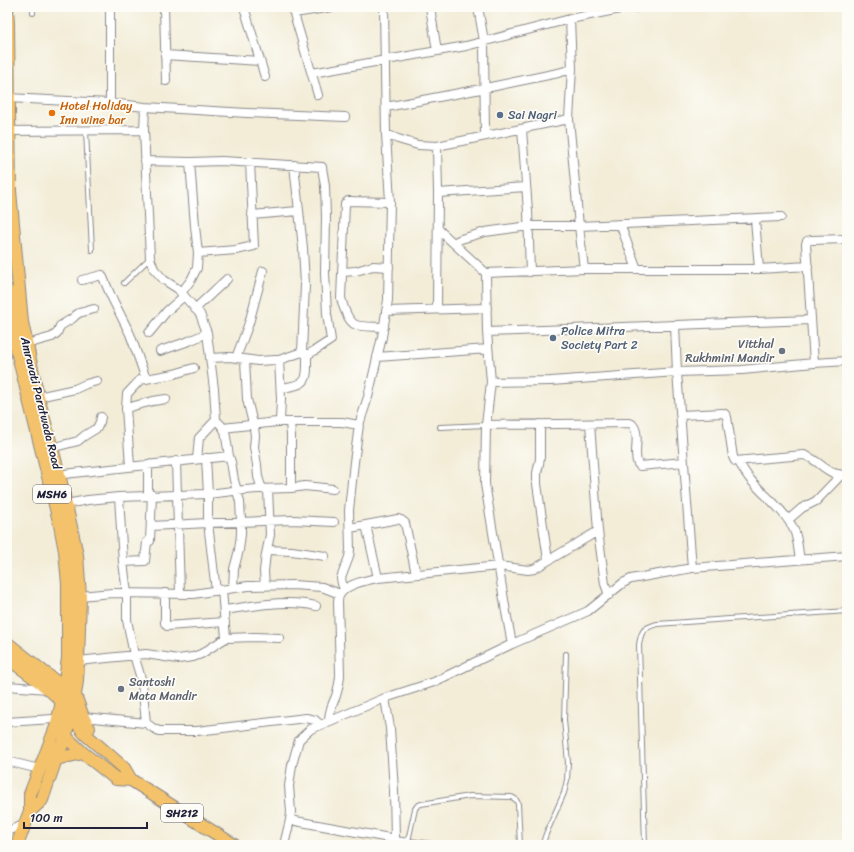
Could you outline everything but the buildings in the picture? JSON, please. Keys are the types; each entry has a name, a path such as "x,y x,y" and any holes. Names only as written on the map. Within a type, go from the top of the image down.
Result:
{"main road":[{"name":"Amravati Paratwada Road","path":"7,7 8,161 21,307 21,346 53,475 66,504 77,555 80,596 78,661 75,695 70,712 66,736 56,759 42,800 30,811"},
{"name":"Amravati Paratwada Road","path":"7,290 8,310 38,397 51,448 53,475 65,551 68,584 68,658 57,693 55,723 30,794 30,811 19,843"},
{"path":"7,643 57,693"},
{"path":"7,658 57,693 75,695 83,717 99,747"},
{"name":"SH212","path":"57,693 85,734 124,768 131,780 234,845"},
{"name":"SH212","path":"55,723 83,753 116,779 131,780"},
{"path":"56,759 83,753"}],"street":[{"path":"110,7 110,103"},
{"path":"164,7 166,81"},
{"path":"244,7 265,77"},
{"path":"318,95 293,10 332,7"},
{"path":"329,721 331,708 340,683 338,602 342,591 342,578 350,550 350,500 359,425 368,397 384,327 388,300 390,202 386,134 384,7"},
{"path":"430,7 437,51"},
{"path":"478,7 484,41 486,88 485,136"},
{"path":"312,73 466,46 570,19 620,9 639,7"},
{"path":"570,19 572,69 569,119 584,269"},
{"path":"165,55 260,61"},
{"path":"386,107 486,88 572,69"},
{"path":"8,98 110,103 145,107 246,113 345,117"},
{"path":"145,107 145,161 150,258 154,269 164,280 178,289 200,314 207,333 214,389 216,420 225,431 234,480 240,502 241,534 234,569 234,588"},
{"path":"386,134 418,145 437,146 569,119"},
{"path":"522,129 529,226 530,272"},
{"path":"8,131 144,130"},
{"path":"437,146 437,309"},
{"path":"145,161 222,161 322,167 325,186 325,274 327,314 331,340 314,351 279,360 258,361 230,357 210,358"},
{"path":"150,333 182,294 197,268 198,253 190,162"},
{"path":"198,253 236,250 254,246 250,162"},
{"path":"281,388 300,384 306,378 304,354 304,285 302,248 294,166"},
{"path":"438,193 526,187"},
{"path":"384,327 361,326 355,324 348,317 342,303 345,204 348,201 390,202"},
{"path":"252,215 298,211"},
{"path":"755,218 759,269"},
{"path":"453,243 461,238 485,232 529,226 579,226 782,218"},
{"path":"620,224 637,269"},
{"path":"438,228 486,274 584,269 759,269 808,266"},
{"path":"814,363 806,244 807,241 811,240 847,239"},
{"path":"342,272 356,271 373,266 389,267"},
{"path":"236,358 249,323 263,271"},
{"path":"486,274 487,332 491,382 486,425 486,484 512,644"},
{"path":"82,280 102,275 130,334 146,379"},
{"path":"195,309 227,279"},
{"path":"386,311 486,308"},
{"path":"21,346 52,337 57,333 60,326 79,313 94,309"},
{"path":"487,332 811,320"},
{"path":"675,325 677,372 692,568"},
{"path":"160,351 207,333"},
{"path":"377,357 488,349"},
{"path":"245,360 247,398 255,436 254,447 258,477 265,489 270,520 270,535 264,571 265,586"},
{"path":"279,360 281,388 280,422"},
{"path":"491,382 551,381 677,372 742,370 847,360"},
{"path":"130,466 126,394 140,380 174,374 194,368"},
{"path":"38,397 75,389 97,381"},
{"path":"126,408 166,400"},
{"path":"681,415 725,414 727,417 733,457 738,461 750,480 788,520 797,538 800,560"},
{"path":"51,448 78,441 97,428 100,422 100,417"},
{"path":"197,459 200,438 216,420"},
{"path":"223,428 280,422 342,422 359,425"},
{"path":"290,422 291,488"},
{"path":"486,425 628,423 632,424 636,431 636,458 640,466 684,462"},
{"path":"540,424 540,459 537,473 537,484 548,560"},
{"path":"590,424 598,531 605,584 609,595"},
{"path":"53,475 229,456"},
{"path":"738,461 804,456 832,473 844,475"},
{"path":"206,458 208,523 219,590 224,610 226,638"},
{"path":"176,461 180,593"},
{"path":"123,562 145,561 147,542 150,541 151,526 148,464"},
{"path":"788,520 802,508 816,501 844,475"},
{"path":"66,504 119,497 208,494 305,486 333,489"},
{"path":"119,497 127,620 134,655 142,682 146,723"},
{"path":"350,528 398,519 401,520 404,523 416,574"},
{"path":"151,526 270,520 334,522"},
{"path":"366,525 378,578"},
{"path":"80,596 112,593 192,594 248,586 293,585 322,587 342,591 364,581 378,578 499,566 528,570 537,567 598,531"},
{"path":"267,550 292,551 324,556"},
{"path":"284,845 291,812 289,786 292,765 300,740 311,729 385,698 434,682 512,644 580,615 588,611 623,583 631,579 692,568 847,556"},
{"path":"165,593 165,623 167,626 225,622"},
{"path":"224,610 282,603 316,606"},
{"path":"78,661 152,654 178,659 193,657 226,638 279,638"},
{"path":"7,686 57,693"},
{"path":"290,820 395,842 394,791 390,728 385,698"},
{"path":"83,717 146,723 160,731 197,731 306,718 315,720 321,725"},
{"path":"7,722 55,723"},
{"path":"7,761 39,769"},
{"path":"7,831 24,825"}],"lane":[{"path":"33,7 33,13"},
{"path":"86,131 92,250"},
{"path":"124,283 150,258"},
{"path":"440,427 486,425"},
{"path":"645,845 639,645 642,632 648,627 657,624 847,611"},
{"path":"543,845 546,834 564,793 567,780 568,763 564,720 566,654"},
{"path":"408,841 415,809 421,804 470,796 510,797 515,798 518,804 520,845"},
{"path":"395,842 408,841 439,845"}],"place":[{"name":"Hotel Holiday Inn wine bar","path":"52,113"},
{"name":"Sai Nagri","path":"500,115"},
{"name":"Police Mitra Society Part 2","path":"553,338"},
{"name":"Vitthal Rukhmini Mandir","path":"782,351"},
{"name":"Santoshi Mata Mandir","path":"121,689"}]}
